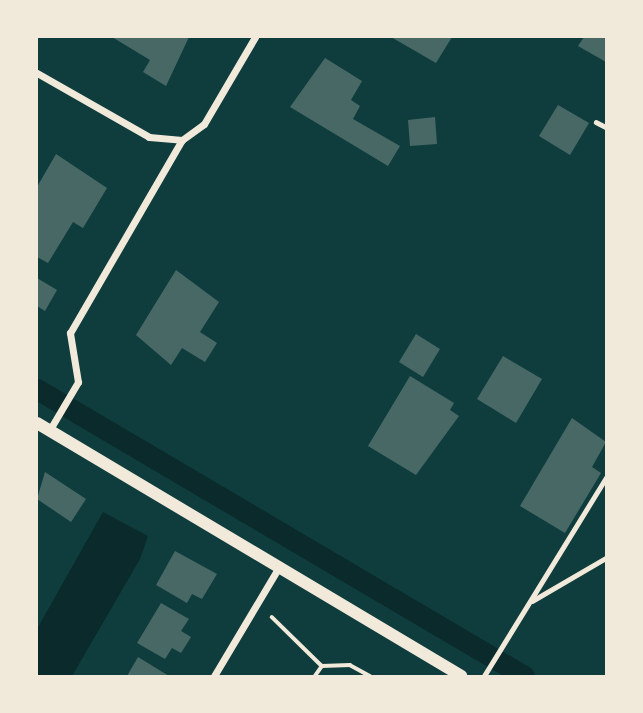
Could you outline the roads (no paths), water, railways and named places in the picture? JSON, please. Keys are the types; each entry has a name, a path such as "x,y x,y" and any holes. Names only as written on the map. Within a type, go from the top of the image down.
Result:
{"street":[{"path":"50,431 78,382 69,333 183,140 204,124 256,37"},
{"path":"37,73 149,137 183,140"},
{"path":"37,424 461,676"},
{"path":"214,676 279,567"}],"lane":[{"path":"597,122 606,127"},
{"path":"484,676 606,478"},
{"path":"531,602 606,558"}],"water":[{"path":"103,512 148,536 140,559 72,676 37,676 37,629"}],"waterway":[{"path":"37,389 524,676"}]}
